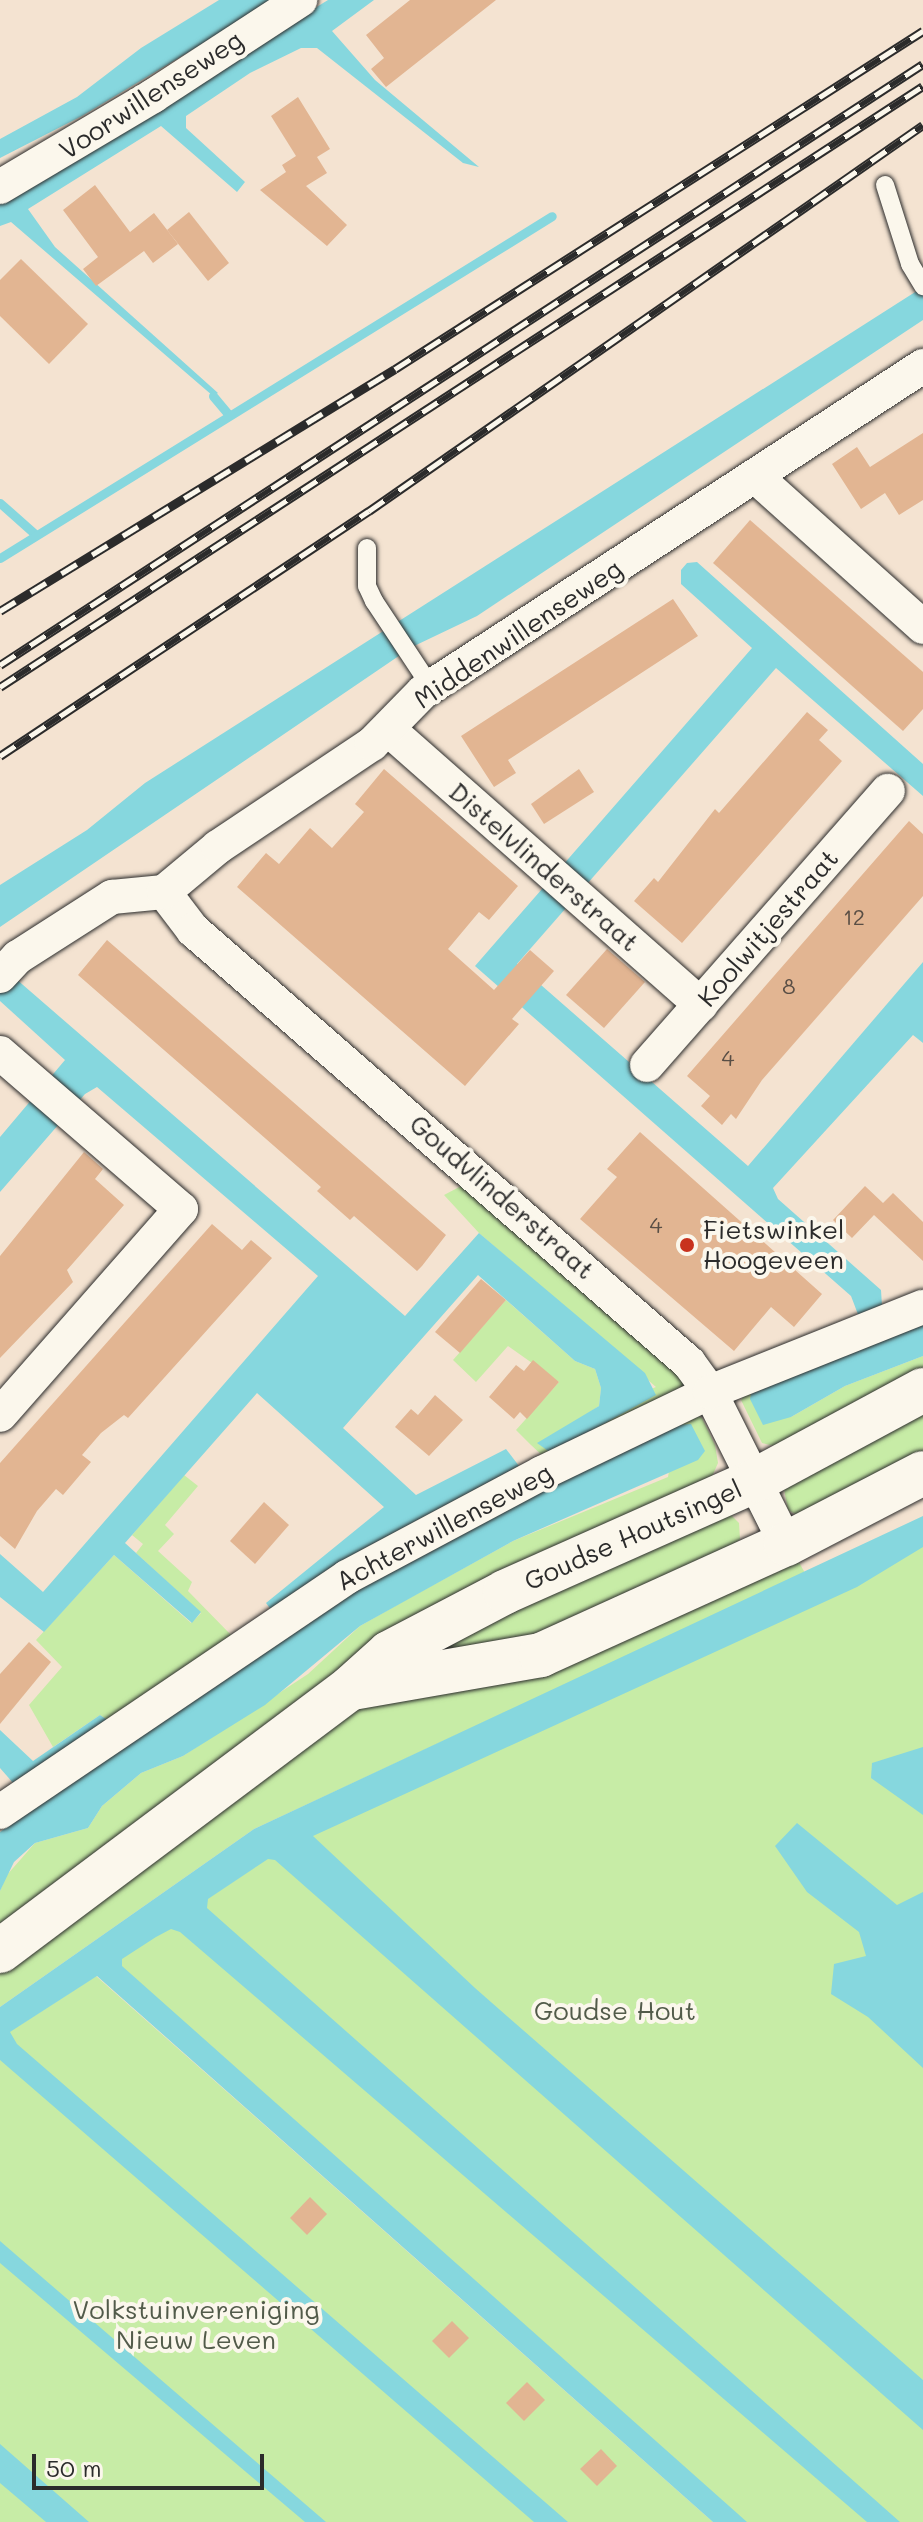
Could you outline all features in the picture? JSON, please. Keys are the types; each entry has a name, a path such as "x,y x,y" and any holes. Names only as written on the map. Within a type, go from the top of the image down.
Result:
{"main road":[{"name":"Goudse Houtsingel","path":"0,1951 350,1688 389,1653 505,1592 756,1480 923,1390"},
{"name":"Goudse Houtsingel","path":"350,1688 541,1655 786,1544 923,1473"}],"street":[{"name":"Voorwillenseweg","path":"0,187 153,96 300,0"},
{"name":"Middenwillenseweg","path":"164,892 218,847 388,729 431,687 923,366"},
{"path":"755,476 923,627"},
{"name":"Distelvlinderstraat","path":"388,729 701,1005"},
{"name":"Koolwitjestraat","path":"647,1065 888,791"},
{"path":"5,971 112,897 164,892"},
{"name":"Goudvlinderstraat","path":"164,892 193,930 531,1220 689,1363 710,1392 786,1544"},
{"path":"0,1053 181,1209 0,1415"},
{"name":"Achterwillenseweg","path":"0,1812 347,1577 542,1473 710,1392 923,1307"}],"lane":[{"path":"885,185 921,284"},
{"path":"367,548 367,586 431,687"}],"green space":[{"path":"465,1184 673,1367 685,1385 544,1457 516,1430 559,1382 508,1346 476,1382 453,1360 506,1300 575,1361 595,1369 601,1388 599,1406 584,1416 656,1387 479,1233 444,1195"},
{"path":"847,1347 852,1355 752,1390 791,1417 845,1386 923,1356 923,1381 782,1448 762,1443 741,1400 747,1391"},
{"path":"923,1401 923,1462 799,1516 788,1510 783,1484"},
{"path":"692,1412 702,1418 715,1445 718,1463 707,1488 652,1513 0,1925 0,1891 6,1876 35,1843 88,1828 102,1806 141,1773 183,1756 308,1674 360,1626 513,1541 668,1477 676,1425"},
{"path":"184,1475 198,1486 165,1525 174,1534 158,1551 192,1582 188,1591 234,1638 115,1725 100,1715 53,1747 29,1705 62,1667 36,1640 114,1555 191,1623 201,1613 136,1553 143,1544 132,1535"},
{"path":"729,1513 739,1523 740,1539 733,1546 544,1639 422,1654"},
{"name":"Goudse Hout","path":"923,1528 923,2522 727,2522 94,1959 411,1766"},
{"path":"792,1550 805,1573 254,1829 0,2007 0,1965 358,1705"},
{"name":"Volkstuinvereniging Nieuw Leven","path":"96,1976 713,2522 0,2522 0,2038"}],"water":[{"path":"219,0 275,0 82,116 0,158 0,139 77,97 141,48"},
{"path":"328,0 374,0 332,31 375,80 479,167 463,163 317,48 301,48 250,73 186,116 186,128 245,182 237,192 161,126 28,209 55,247 218,393 213,396 11,222 0,226 0,202"},
{"path":"923,287 923,320 477,616 412,647 0,927 0,885 87,830 145,783"},
{"path":"697,562 923,764 923,796 776,668 517,964 748,1166 923,962 923,1043 913,1035 773,1188 778,1199 881,1290 882,1306 859,1317 851,1296 475,966 752,648 681,584 681,570 687,563"},
{"path":"0,965 405,1316 479,1233 645,1373 656,1395 551,1453 537,1443 599,1406 601,1388 595,1369 575,1361 478,1275 343,1428 416,1495 506,1449 519,1466 358,1552 272,1611 266,1603 384,1507 257,1393 125,1543 201,1612 192,1623 114,1555 44,1632 0,1597 0,1554 43,1592 318,1276 97,1087 85,1094 0,1192 0,1137 65,1060 0,1001"},
{"path":"923,1325 923,1356 845,1386 791,1417 763,1425 750,1399 752,1390"},
{"path":"691,1424 705,1451 698,1460 513,1541 360,1626 265,1705 183,1756 141,1773 102,1806 88,1828 35,1843 14,1862 0,1891 0,1832 356,1586 495,1509 676,1425"},
{"path":"923,1516 923,1547 857,1587 313,1836 475,1988 923,2380 923,2430 275,1860 268,1859 208,1899 207,1908 900,2522 867,2522 180,1932 171,1929 156,1937 122,1959 122,1966 747,2522 713,2522 97,1976 10,2032 17,2044 568,2522 534,2522 0,2060 0,2007 254,1829"},
{"path":"100,1715 115,1725 14,1784 0,1768 0,1730 33,1761"},
{"path":"923,1747 923,1815 871,1778 872,1763"},
{"path":"797,1823 897,1905 923,1892 923,2068 868,2017 831,1994 834,1964 866,1956 859,1932 807,1892 775,1846"},
{"path":"0,2241 326,2522 305,2522 0,2263"},
{"path":"0,2444 89,2522 46,2522 0,2483"}],"building":[{"path":"410,0 496,0 386,87 371,69 384,58 366,35"},
{"path":"298,97 330,149 317,157 327,173 306,186 347,225 327,246 260,190 286,172 282,165 296,156 271,116"},
{"path":"95,185 130,232 154,213 178,244 153,263 144,251 96,286 83,269 98,257 63,210"},
{"path":"189,212 229,263 208,281 167,230"},
{"path":"21,259 88,324 49,364 0,316 0,280"},
{"path":"923,433 923,500 899,515 885,493 861,509 832,464 857,447 870,467"},
{"path":"750,520 923,672 923,709 903,731 713,563"},
{"path":"673,599 698,636 508,760 516,773 494,787 461,736"},
{"path":"807,712 828,730 819,740 842,761 682,943 634,901 654,878 658,882 715,809 719,813"},
{"path":"384,769 518,886 489,920 479,912 448,949 494,990 530,950 554,971 512,1019 519,1024 465,1086 237,887 266,853 279,864 310,828 332,848 364,812 355,804"},
{"path":"579,769 594,792 544,824 531,804"},
{"path":"909,821 923,834 923,896 762,1080 736,1119 731,1114 722,1125 701,1106 710,1096 687,1076"},
{"path":"107,940 446,1235 417,1271 354,1216 350,1220 317,1191 321,1187 78,975"},
{"path":"607,949 645,982 604,1028 566,995"},
{"name":"Fietswinkel Hoogeveen","path":"640,1132 822,1294 794,1327 771,1307 734,1351 580,1219 617,1177 607,1169"},
{"path":"84,1152 103,1169 95,1179 124,1205 67,1270 73,1282 0,1358 0,1256"},
{"path":"865,1186 883,1203 893,1193 923,1222 923,1261 874,1215 852,1238 833,1220"},
{"path":"212,1224 242,1250 251,1240 272,1258 128,1418 124,1415 101,1433 82,1455 91,1462 63,1495 56,1489 37,1511 15,1549 0,1536 0,1463"},
{"path":"481,1279 506,1300 460,1353 435,1332"},
{"path":"533,1360 559,1382 527,1419 520,1412 514,1419 489,1397 516,1365 524,1371"},
{"path":"435,1395 463,1420 429,1456 395,1427 411,1409 418,1415"},
{"path":"264,1502 289,1525 255,1564 230,1541"},
{"path":"29,1642 51,1662 0,1724 0,1674"},
{"path":"310,2197 327,2214 307,2235 290,2218"},
{"path":"452,2321 469,2338 449,2358 432,2341"},
{"path":"527,2382 545,2400 524,2421 506,2403"},
{"path":"601,2449 617,2466 597,2486 580,2469"}],"waterway":[{"path":"0,558 552,216"},
{"path":"213,396 229,415"},
{"path":"0,503 36,535"}],"railway":[{"path":"0,611 395,369 923,31"},
{"path":"0,665 923,64"},
{"path":"0,687 923,86"},
{"path":"0,756 369,511 923,125"}],"place":[{"name":"Fietswinkel Hoogeveen","path":"687,1245"}]}
